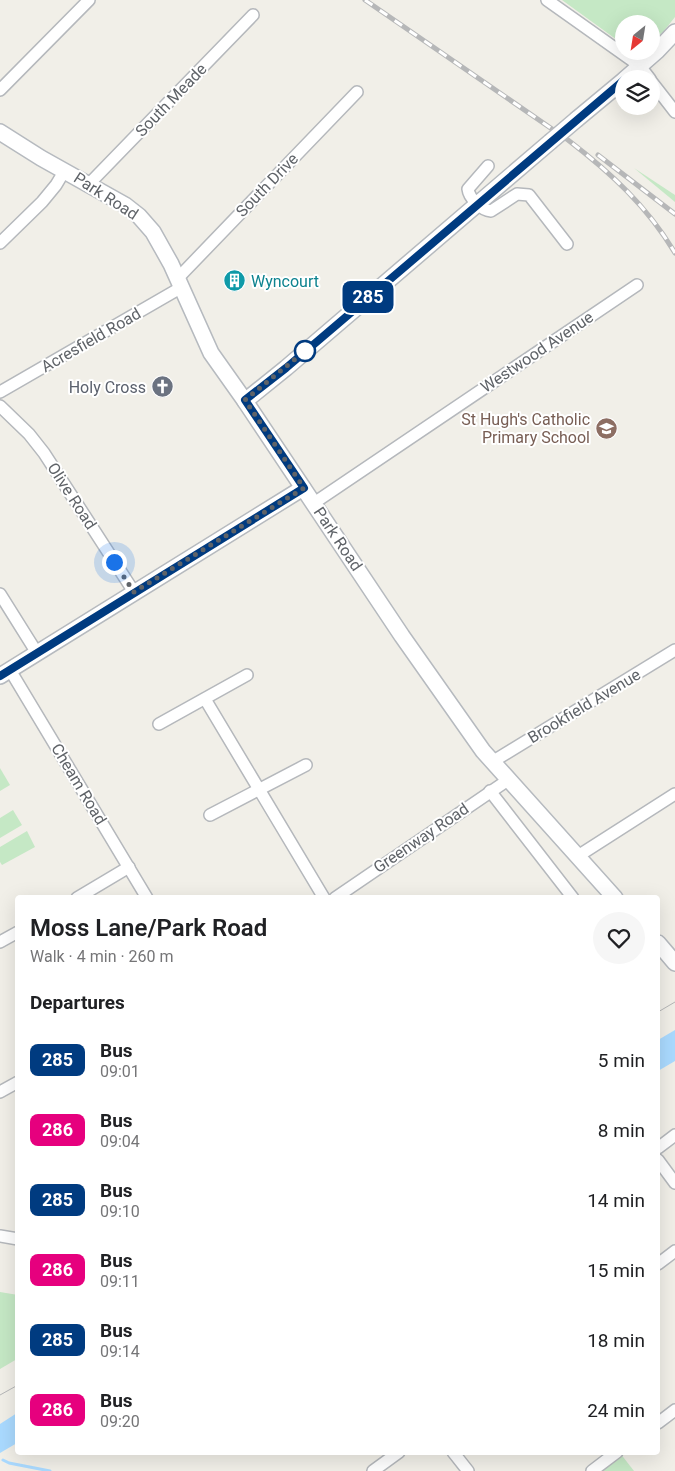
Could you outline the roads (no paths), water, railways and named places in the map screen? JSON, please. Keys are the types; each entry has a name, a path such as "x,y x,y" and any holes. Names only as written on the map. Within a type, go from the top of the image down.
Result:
{"main road":[{"path":"635,70 675,32"},
{"path":"245,400 286,368 615,87"},
{"name":"Park Road","path":"0,132 125,205 147,224 159,239 210,353 245,400 402,636 492,762 612,895"},
{"path":"5,673 304,488"},
{"path":"660,946 674,961"}],"street":[{"path":"0,90 89,0"},
{"path":"550,1 640,66 643,70"},
{"name":"South Meade","path":"89,184 253,16"},
{"name":"South Drive","path":"180,283 357,92"},
{"path":"660,93 675,112"},
{"path":"488,166 468,189 469,194 477,204 484,210 490,211 517,194 529,195 567,244"},
{"path":"0,242 46,198 65,170"},
{"name":"Acresfield Road","path":"0,392 180,283"},
{"name":"Westwood Avenue","path":"314,503 637,285"},
{"name":"Olive Road","path":"0,406 29,434 44,453 134,592"},
{"path":"0,594 37,653"},
{"name":"Brookfield Avenue","path":"492,762 675,650"},
{"name":"Cheam Road","path":"5,673 145,895"},
{"path":"159,723 247,674"},
{"path":"205,699 322,895"},
{"path":"210,814 306,765"},
{"name":"Greenway Road","path":"339,895 508,780"},
{"path":"490,791 571,895"},
{"path":"578,856 675,794"},
{"path":"82,895 129,867"},
{"path":"0,942 15,934"},
{"path":"0,1092 15,1084"},
{"path":"660,1146 675,1135"},
{"path":"660,1163 675,1183"},
{"path":"0,1236 15,1238"},
{"path":"660,1262 675,1251"},
{"path":"660,1421 675,1410"},
{"path":"373,1471 395,1455"},
{"path":"455,1455 468,1471"},
{"path":"592,1471 613,1455"}],"water":[{"path":"675,1030 675,1061 660,1070 660,1039"},
{"path":"15,1414 15,1444 0,1453 0,1424"}],"waterway":[{"path":"3,1460 9,1463 50,1471"}],"tram line":[{"path":"660,1011 675,1002"},
{"path":"0,1395 15,1387"}],"railway":[{"path":"365,0 584,152 640,205 653,220 675,253"},
{"path":"598,155 675,214"}],"place":[{"name":"Wyncourt","path":"235,281"},
{"name":"Holy Cross","path":"162,387"},
{"name":"St Hugh's Catholic Primary School","path":"606,428"}]}
